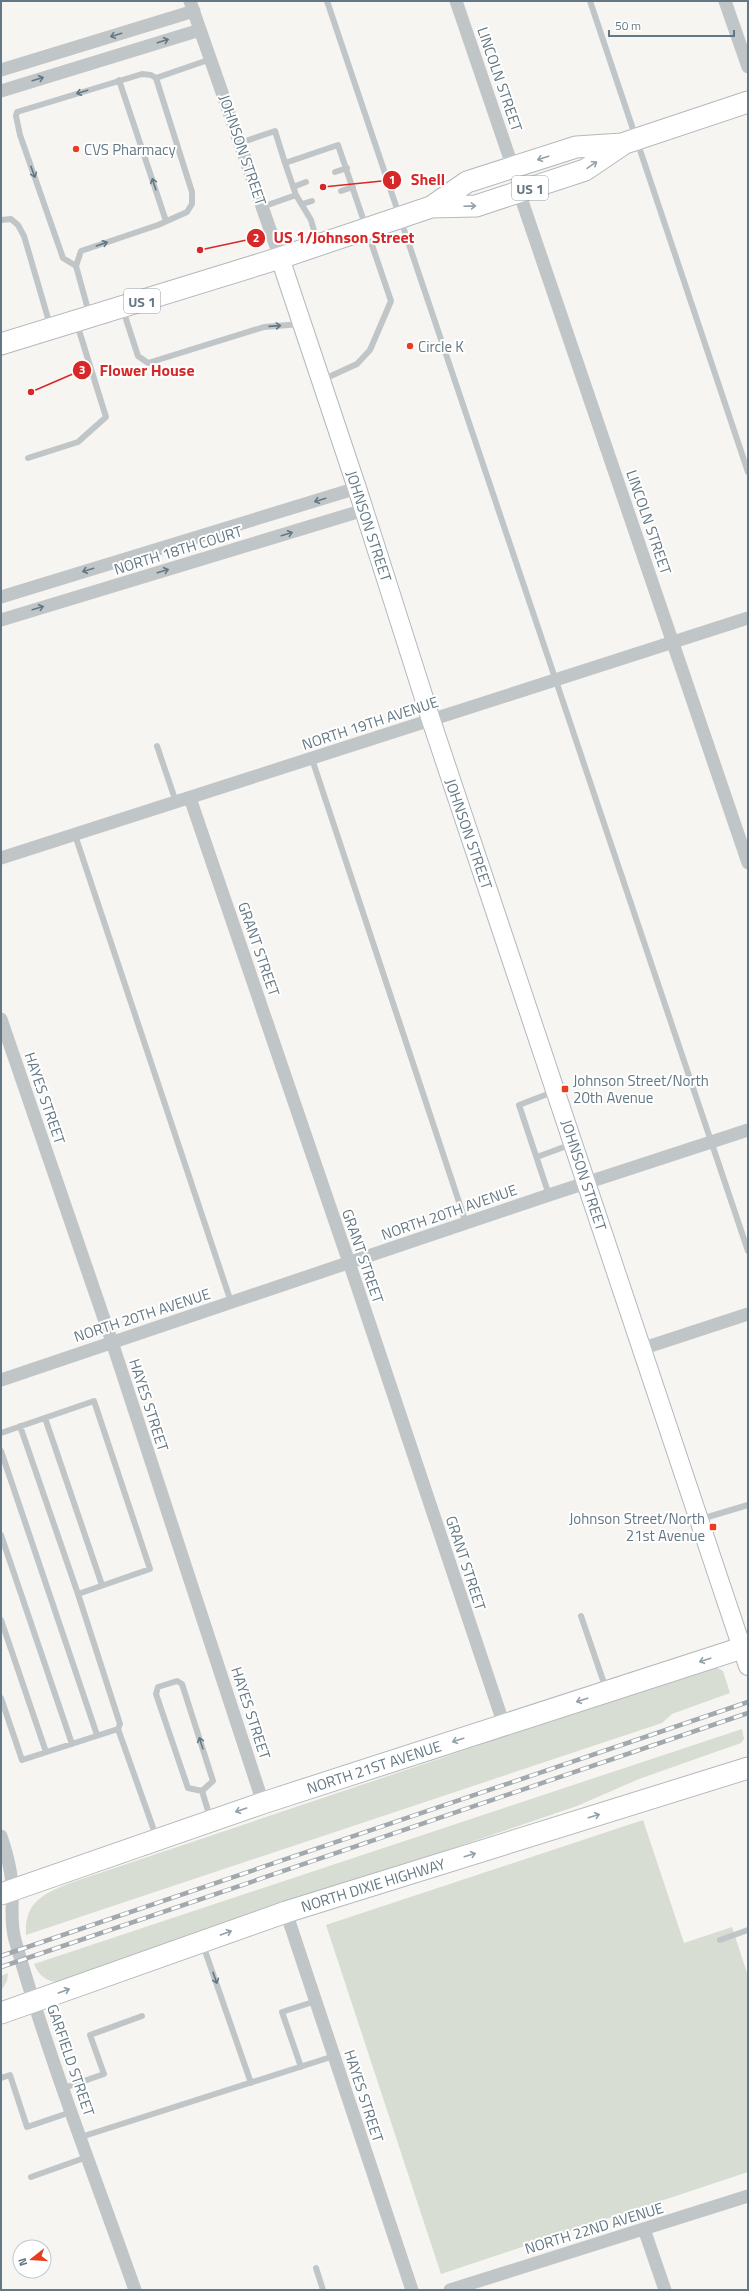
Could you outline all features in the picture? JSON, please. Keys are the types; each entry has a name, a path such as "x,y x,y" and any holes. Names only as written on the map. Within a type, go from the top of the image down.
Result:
{"main road":[{"name":"US 1","path":"431,207 467,182 576,147 629,142 748,102"},
{"name":"US 1","path":"1,344 280,258 431,207 476,206 585,170 629,142"},
{"name":"NORTH 21ST AVENUE","path":"7,1892 264,1803 504,1725 607,1692 746,1653"},
{"name":"NORTH DIXIE HIGHWAY","path":"1,2013 286,1912 748,1768"}],"street":[{"name":"LINCOLN STREET","path":"456,1 513,168"},
{"path":"725,1 748,67"},
{"path":"1,70 62,52 192,6"},
{"name":"JOHNSON STREET","path":"192,6 280,258 357,488 431,720 557,1091 641,1349 746,1653"},
{"path":"1,91 200,30"},
{"path":"62,52 67,70"},
{"name":"LINCOLN STREET","path":"519,192 674,642 748,863"},
{"name":"NORTH 18TH COURT","path":"1,597 357,488"},
{"name":"NORTH 18TH COURT","path":"1,620 364,510"},
{"name":"NORTH 19TH AVENUE","path":"1,858 748,618"},
{"name":"GRANT STREET","path":"190,798 504,1725"},
{"name":"HAYES STREET","path":"1,1019 112,1342 264,1803"},
{"name":"NORTH 20TH AVENUE","path":"1,1380 231,1302 349,1264 587,1182 748,1130"},
{"path":"641,1349 748,1314"},
{"name":"GARFIELD STREET","path":"1,1836 9,1861 7,1892 11,1924 34,2002 87,2157 135,2290"},
{"name":"HAYES STREET","path":"286,1912 412,2290"},
{"name":"NORTH 22ND AVENUE","path":"450,2290 748,2196"},
{"path":"644,2229 665,2290"}],"lane":[{"path":"327,1 748,1251"},
{"path":"590,1 629,142 748,472"},
{"path":"156,78 211,59"},
{"path":"28,458 78,442 106,417 83,319 76,266 81,251 166,221 187,212 192,204 192,192 156,78 151,75 142,74 119,80 18,112 16,116 20,135 63,258 76,266"},
{"path":"119,80 166,221"},
{"path":"240,143 274,131 296,195 311,220 318,245"},
{"path":"285,163 338,145 391,301 370,350 356,364 321,381"},
{"path":"334,172 346,168"},
{"path":"293,187 306,182"},
{"path":"341,191 353,187"},
{"path":"262,206 296,195"},
{"path":"302,204 312,201"},
{"path":"1,220 11,219 18,225 24,236 51,329"},
{"path":"122,307 138,356 148,363 264,327 302,324"},
{"path":"157,746 176,802"},
{"path":"312,759 466,1223"},
{"path":"75,835 231,1302"},
{"path":"549,1195 519,1105 557,1091"},
{"path":"537,1157 574,1143"},
{"path":"1,1433 94,1401 150,1569 78,1594"},
{"path":"45,1418 102,1585"},
{"path":"20,1426 78,1594 120,1724 118,1728 157,1840"},
{"path":"1,1451 97,1735"},
{"path":"699,1520 748,1505"},
{"path":"1,1535 72,1744"},
{"path":"581,1616 607,1692"},
{"path":"1,1620 46,1752"},
{"path":"177,1681 182,1684 213,1781 202,1791 188,1788 156,1694 158,1687 177,1681"},
{"path":"1,1698 22,1760 118,1728"},
{"path":"202,1791 211,1821"},
{"path":"720,1940 748,1930"},
{"path":"202,1942 250,2082"},
{"path":"301,2067 282,2012 316,2001"},
{"path":"64,2088 104,2074 90,2034 142,2016"},
{"path":"81,2137 334,2056"},
{"path":"1,2078 10,2075 27,2127 72,2112"},
{"path":"31,2177 87,2157"},
{"path":"316,2268 323,2290"}],"shaded area":[{"path":"716,1667 723,1671 730,1693 672,1714 662,1723 26,1935 28,1914 37,1901 51,1891 70,1883 709,1668"},
{"path":"742,1729 744,1739 741,1743 639,1779 577,1806 59,1982 44,1978 38,1972 34,1964"},
{"path":"643,1820 684,1943 732,1927 748,1976 748,2172 441,2274 326,1925"},
{"path":"8,1973 7,1981 1,1991 1,1976"}],"railway":[{"path":"1,1956 748,1702"},
{"path":"1,1967 748,1713"}],"place":[{"name":"CVS Pharmacy","path":"76,149"},
{"name":"Shell","path":"323,187"},
{"name":"US 1/Johnson Street","path":"200,250"},
{"name":"Circle K","path":"410,346"},
{"name":"Flower House","path":"31,392"},
{"name":"Johnson Street/North 20th Avenue","path":"565,1089"},
{"name":"Johnson Street/North 21st Avenue","path":"713,1527"}]}
